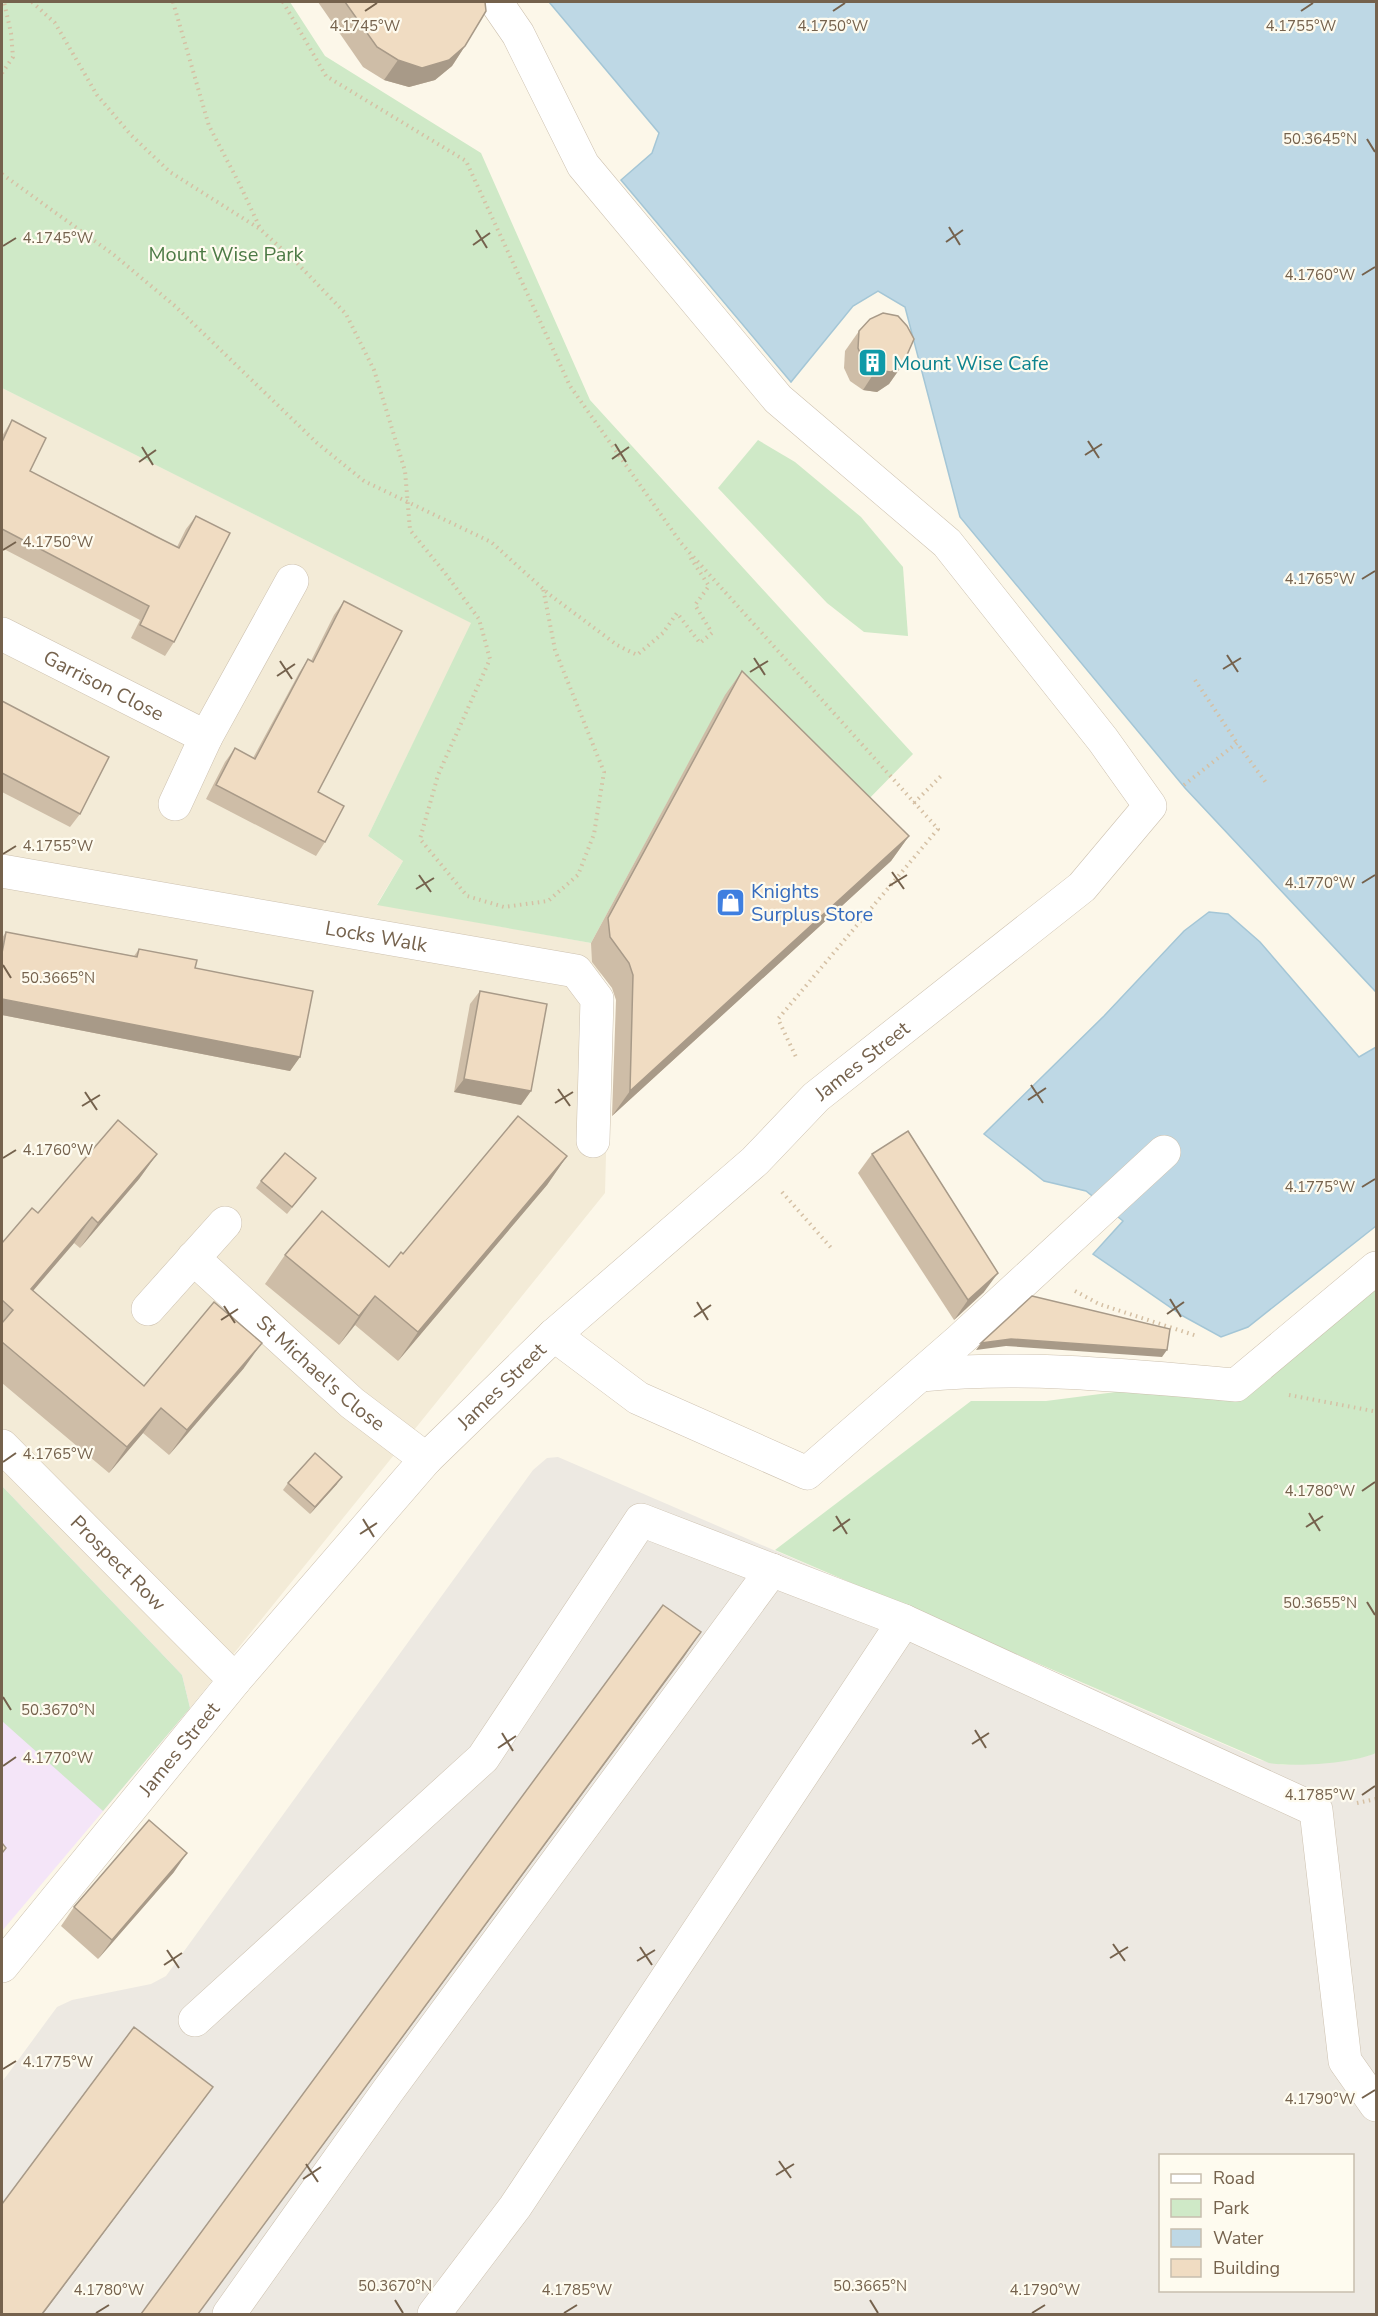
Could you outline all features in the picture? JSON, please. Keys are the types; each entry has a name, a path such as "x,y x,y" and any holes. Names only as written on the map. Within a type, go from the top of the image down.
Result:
{"street":[{"name":"James Street","path":"2,1966 235,1680 426,1459 554,1335 755,1161 816,1097 1082,887 1150,806 1103,740 947,543 778,399 583,165 519,34 496,2"},
{"path":"175,804 206,737 292,581"},
{"name":"Garrison Close","path":"2,634 206,737"},
{"name":"Locks Walk","path":"2,871 576,971 597,999 593,1141"},
{"path":"554,1335 638,1398 807,1473 921,1375 1164,1152"},
{"path":"148,1309 225,1223"},
{"name":"St Michael's Close","path":"193,1258 352,1403 426,1459"},
{"path":"921,1375 972,1370 1088,1372 1236,1385 1377,1268"},
{"name":"Prospect Row","path":"2,1446 235,1680"},
{"path":"195,2020 483,1758 640,1520 904,1621 1316,1810 1345,2061 1377,2105"},
{"path":"229,2314 394,2082 772,1570"},
{"path":"434,2314 515,2207 904,1621"}],"path":[{"path":"2,74 13,57 11,33 4,2"},
{"path":"32,2 55,23 97,95 131,135 170,172 260,229 297,263 346,314 374,370 405,471 410,530 479,619 490,660 438,774 420,839 467,896 504,907 548,901 578,875 594,834 604,772 555,650 543,588"},
{"path":"173,2 209,126 260,229"},
{"path":"2,174 114,255 175,306 316,443 364,481 491,542 543,588 617,645 637,656 663,633 677,613 700,643 712,633 695,605 709,586 570,386 466,162 326,76 283,2"},
{"path":"681,543 938,829 778,1019 816,1097"},
{"path":"1195,680 1267,784"},
{"path":"1178,790 1237,743"},
{"path":"914,803 941,776"},
{"path":"755,1161 833,1250"},
{"path":"1040,1267 1053,1280 1099,1304 1201,1337"},
{"path":"1236,1385 1373,1410"}],"shaded area":[{"path":"2,388 472,623 368,836 403,861 377,904 591,943 610,1004 605,1193 190,1708 182,1675 2,1486"},
{"path":"558,1457 1260,1760 1283,1765 1352,1760 1376,1753 1376,2314 2,2314 2,2082 57,2007 72,2000 151,1984 166,1976 533,1470 547,1458"},
{"path":"2,1486 182,1675 190,1708 2,1931"}],"green space":[{"name":"Mount Wise Park","path":"2,2 290,2 325,56 481,153 590,400 913,754 856,812 725,696 591,943 377,905 403,861 368,836 471,623 2,388"},
{"path":"758,440 795,462 861,517 903,567 908,636 864,632 827,603 718,488"},
{"path":"1376,1275 1376,1753 1352,1760 1323,1764 1269,1763 775,1550 971,1401 1046,1401 1224,1378"},
{"path":"2,1486 182,1675 190,1708 103,1811 2,1721"}],"water":[{"path":"549,2 1376,2 1376,992 1185,788 960,517 905,307 878,291 853,306 791,382 621,180 652,153 659,133"},
{"path":"1209,912 1228,914 1260,942 1359,1057 1376,1047 1376,1226 1248,1327 1221,1337 1183,1316 1093,1254 1123,1221 1086,1191 1044,1181 984,1134 1104,1016 1184,931"}],"building":[{"path":"345,2 485,2 486,11 465,46 449,60 422,68 398,60 377,47"},
{"path":"883,313 898,316 914,339 903,364 891,372 876,370 864,362 858,348 859,331 870,319"},
{"path":"12,420 46,438 30,471 155,536 179,548 196,516 230,533 174,642 140,625 149,606 2,529 2,442"},
{"path":"344,601 402,631 318,792 344,806 325,842 216,785 235,748 255,759 308,659 313,662"},
{"name":"Knights Surplus Store","path":"742,671 909,836 630,1091 633,975 629,963 610,937 608,918"},
{"path":"2,701 109,757 80,814 2,773"},
{"path":"6,932 137,957 139,949 197,960 195,968 313,991 300,1057 2,999 2,953"},
{"path":"480,991 547,1004 531,1091 464,1079"},
{"path":"518,1116 567,1156 418,1332 375,1296 359,1316 285,1255 322,1211 389,1267 401,1252 403,1254"},
{"path":"118,1120 157,1154 98,1223 92,1217 31,1289 144,1386 214,1302 262,1343 187,1430 161,1408 127,1447 2,1342 2,1323 13,1310 2,1300 2,1243 32,1208 38,1213"},
{"path":"908,1131 998,1273 968,1300 872,1154"},
{"path":"285,1153 316,1178 292,1207 261,1181"},
{"path":"1032,1296 1170,1329 1167,1350 1011,1339 981,1343"},
{"path":"315,1453 342,1477 315,1507 288,1483"},
{"path":"663,1605 701,1632 198,2314 141,2314"},
{"path":"149,1820 187,1853 112,1940 74,1907"},
{"path":"134,2027 213,2087 42,2314 2,2314 2,2204"}],"place":[{"name":"Mount Wise Cafe","path":"872,363"},
{"name":"Knights Surplus Store","path":"730,902"}]}
